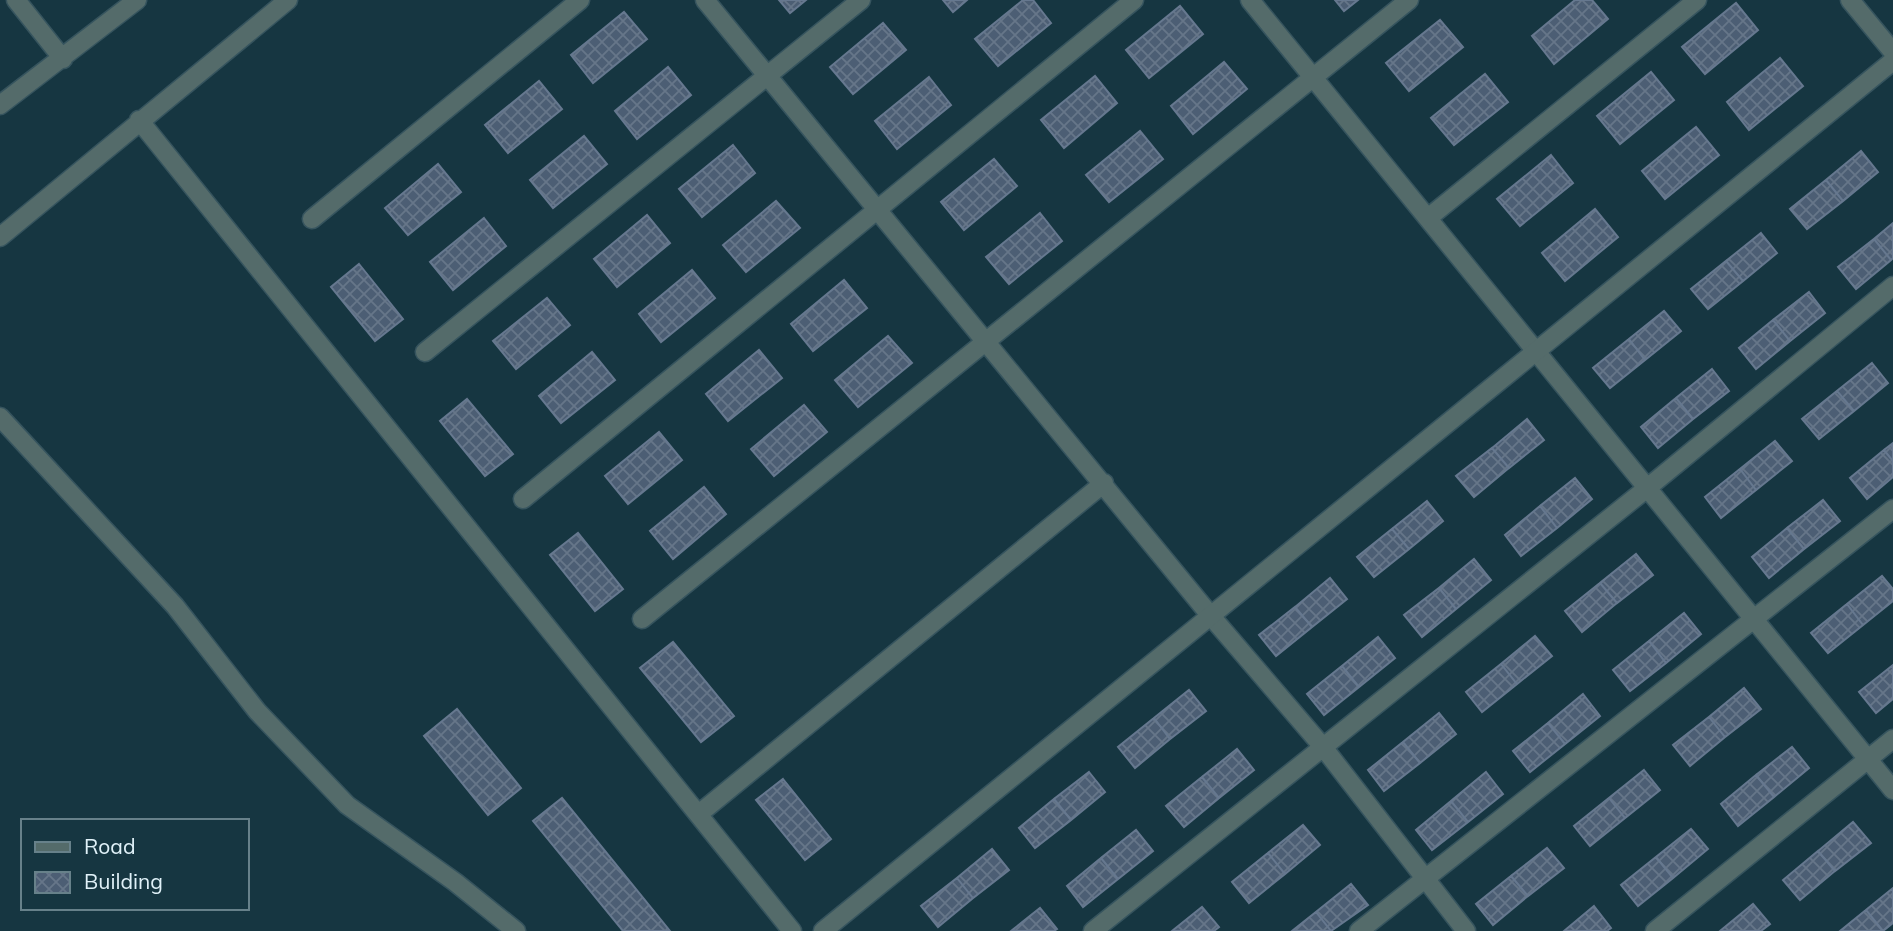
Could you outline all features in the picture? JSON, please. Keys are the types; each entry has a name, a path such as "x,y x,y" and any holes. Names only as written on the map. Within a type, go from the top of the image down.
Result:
{"street":[{"path":"16,0 63,59"},
{"path":"0,105 137,0"},
{"path":"0,237 288,0"},
{"path":"312,219 580,0"},
{"path":"705,0 1210,615 1322,747 1466,931"},
{"path":"425,352 861,0"},
{"path":"523,499 1134,0"},
{"path":"1250,0 1893,790"},
{"path":"642,619 1409,0"},
{"path":"1428,218 1697,0"},
{"path":"1850,0 1893,52"},
{"path":"823,931 1210,615 1537,354 1893,61"},
{"path":"139,120 700,813 792,931"},
{"path":"1093,931 1646,489 1893,286"},
{"path":"0,417 175,606 257,711 347,805 455,882 516,931"},
{"path":"700,813 1104,484"},
{"path":"1359,931 1423,878 1755,621 1893,509"},
{"path":"1656,931 1893,739"}],"building":[{"path":"779,0 806,0 790,13"},
{"path":"943,0 967,0 953,12"},
{"path":"1023,0 1033,0 1051,23 998,66 975,39"},
{"path":"1335,0 1358,0 1344,11"},
{"path":"1575,0 1592,0 1608,19 1554,64 1532,36"},
{"path":"1736,3 1758,30 1705,74 1682,47"},
{"path":"1180,6 1203,34 1149,78 1126,50"},
{"path":"624,12 647,39 593,83 571,55"},
{"path":"1440,20 1463,47 1409,91 1386,63"},
{"path":"883,23 906,50 853,94 830,67"},
{"path":"1780,58 1803,86 1749,130 1727,102"},
{"path":"1224,62 1247,89 1193,134 1171,106"},
{"path":"668,67 691,95 637,139 615,111"},
{"path":"1651,72 1674,100 1620,144 1597,116"},
{"path":"1485,74 1508,102 1454,145 1431,118"},
{"path":"1095,76 1117,103 1064,148 1041,120"},
{"path":"929,77 951,105 897,149 875,121"},
{"path":"539,81 562,109 508,153 485,125"},
{"path":"1696,127 1719,155 1665,199 1642,171"},
{"path":"1140,131 1163,159 1109,202 1086,175"},
{"path":"584,136 607,164 553,208 530,180"},
{"path":"733,145 755,173 702,217 679,189"},
{"path":"1861,151 1878,172 1843,201 1826,180"},
{"path":"1551,155 1573,183 1520,226 1497,199"},
{"path":"994,159 1017,186 964,230 941,202"},
{"path":"438,164 461,192 408,235 385,208"},
{"path":"1826,180 1843,201 1807,229 1790,209"},
{"path":"776,201 800,228 746,272 723,245"},
{"path":"1595,209 1618,237 1565,281 1542,253"},
{"path":"1040,213 1062,241 1009,284 986,257"},
{"path":"647,215 670,243 617,287 594,259"},
{"path":"484,218 506,246 453,290 430,262"},
{"path":"1893,223 1893,258 1891,260 1874,239"},
{"path":"1761,233 1777,253 1743,281 1726,261"},
{"path":"1874,239 1891,260 1856,289 1838,267"},
{"path":"1726,261 1743,281 1708,309 1691,289"},
{"path":"359,264 403,319 375,341 331,287"},
{"path":"692,270 715,298 661,342 639,314"},
{"path":"844,280 867,308 813,351 791,324"},
{"path":"1809,292 1825,313 1790,341 1773,320"},
{"path":"547,298 570,325 516,369 493,341"},
{"path":"1664,311 1681,331 1645,360 1629,339"},
{"path":"1773,320 1790,341 1756,369 1739,348"},
{"path":"888,336 912,363 858,407 835,380"},
{"path":"1629,339 1645,360 1610,388 1593,368"},
{"path":"759,350 782,378 728,421 706,394"},
{"path":"592,352 615,380 561,423 539,396"},
{"path":"1872,363 1888,383 1854,411 1837,391"},
{"path":"1712,369 1729,391 1693,419 1676,398"},
{"path":"1837,391 1854,411 1819,439 1802,419"},
{"path":"1676,398 1693,419 1658,448 1641,427"},
{"path":"467,399 513,454 485,476 440,421"},
{"path":"804,405 827,432 774,476 751,449"},
{"path":"1527,419 1544,440 1509,468 1492,448"},
{"path":"659,432 682,460 628,504 605,476"},
{"path":"1775,441 1792,461 1756,490 1740,469"},
{"path":"1893,443 1893,461 1884,450"},
{"path":"1492,448 1509,468 1474,497 1456,476"},
{"path":"1884,450 1893,461 1893,477 1867,499 1850,478"},
{"path":"1740,469 1756,490 1721,518 1705,497"},
{"path":"1575,478 1592,499 1557,528 1540,506"},
{"path":"704,487 726,514 673,559 650,531"},
{"path":"1823,500 1840,521 1804,549 1787,528"},
{"path":"1427,501 1443,521 1409,549 1392,529"},
{"path":"1540,506 1557,528 1521,556 1505,535"},
{"path":"1787,528 1804,549 1769,578 1752,557"},
{"path":"1392,529 1409,549 1374,577 1357,557"},
{"path":"578,533 623,589 595,611 550,555"},
{"path":"1636,554 1653,575 1617,603 1600,583"},
{"path":"1474,559 1491,580 1456,609 1439,588"},
{"path":"1882,576 1893,589 1893,601 1863,625 1847,604"},
{"path":"1330,578 1347,599 1312,627 1295,607"},
{"path":"1600,583 1617,603 1582,632 1565,611"},
{"path":"1439,588 1456,609 1422,637 1404,615"},
{"path":"1847,604 1863,625 1828,653 1811,633"},
{"path":"1295,607 1312,627 1276,656 1259,635"},
{"path":"1684,613 1701,634 1666,663 1649,641"},
{"path":"1535,636 1552,656 1517,684 1501,664"},
{"path":"1378,637 1395,658 1359,687 1342,666"},
{"path":"1649,641 1666,663 1630,691 1613,670"},
{"path":"673,642 734,716 701,742 640,668"},
{"path":"1501,664 1517,684 1482,712 1466,692"},
{"path":"1893,665 1893,699 1876,713 1859,692"},
{"path":"1342,666 1359,687 1324,715 1307,694"},
{"path":"1744,688 1761,709 1725,737 1709,717"},
{"path":"1189,690 1206,711 1170,739 1154,718"},
{"path":"1583,694 1600,716 1565,744 1548,723"},
{"path":"457,709 521,788 488,815 424,736"},
{"path":"1439,713 1456,734 1420,763 1403,742"},
{"path":"1709,717 1725,737 1690,766 1673,745"},
{"path":"1154,718 1170,739 1135,768 1118,747"},
{"path":"1548,723 1565,744 1530,772 1513,751"},
{"path":"1403,742 1420,763 1384,791 1368,770"},
{"path":"1792,747 1809,768 1774,797 1756,775"},
{"path":"1237,749 1254,770 1219,798 1202,777"},
{"path":"1644,770 1660,790 1625,818 1609,798"},
{"path":"1089,772 1105,792 1071,820 1054,799"},
{"path":"1486,772 1503,794 1468,822 1451,801"},
{"path":"1756,775 1774,797 1738,826 1721,804"},
{"path":"1202,777 1219,798 1184,827 1166,806"},
{"path":"783,779 831,839 805,860 756,800"},
{"path":"562,798 670,931 623,931 533,821"},
{"path":"1609,798 1625,818 1590,846 1574,826"},
{"path":"1054,799 1071,820 1035,848 1019,828"},
{"path":"1451,801 1468,822 1432,850 1416,830"},
{"path":"1853,822 1871,843 1835,871 1818,851"},
{"path":"1303,825 1320,845 1285,874 1268,853"},
{"path":"1691,829 1708,849 1673,878 1656,857"},
{"path":"1136,830 1153,851 1118,879 1101,858"},
{"path":"1547,848 1564,868 1528,896 1511,876"},
{"path":"992,849 1009,870 973,898 957,878"},
{"path":"1818,851 1835,871 1800,900 1783,880"},
{"path":"1268,853 1285,874 1249,903 1232,882"},
{"path":"1656,857 1673,878 1638,906 1621,885"},
{"path":"1101,858 1118,879 1083,907 1067,886"},
{"path":"1511,876 1528,896 1493,925 1476,904"},
{"path":"957,878 973,898 938,927 921,906"},
{"path":"1351,884 1368,905 1331,931 1316,912"},
{"path":"1893,888 1893,923 1883,931 1866,910"},
{"path":"1753,904 1770,924 1761,931 1720,931"},
{"path":"1594,906 1611,928 1607,931 1564,931"},
{"path":"1202,907 1219,927 1214,931 1172,931"},
{"path":"1040,908 1057,929 1011,931"},
{"path":"1866,910 1883,931 1840,931"},
{"path":"1316,912 1331,931 1292,931"}]}
